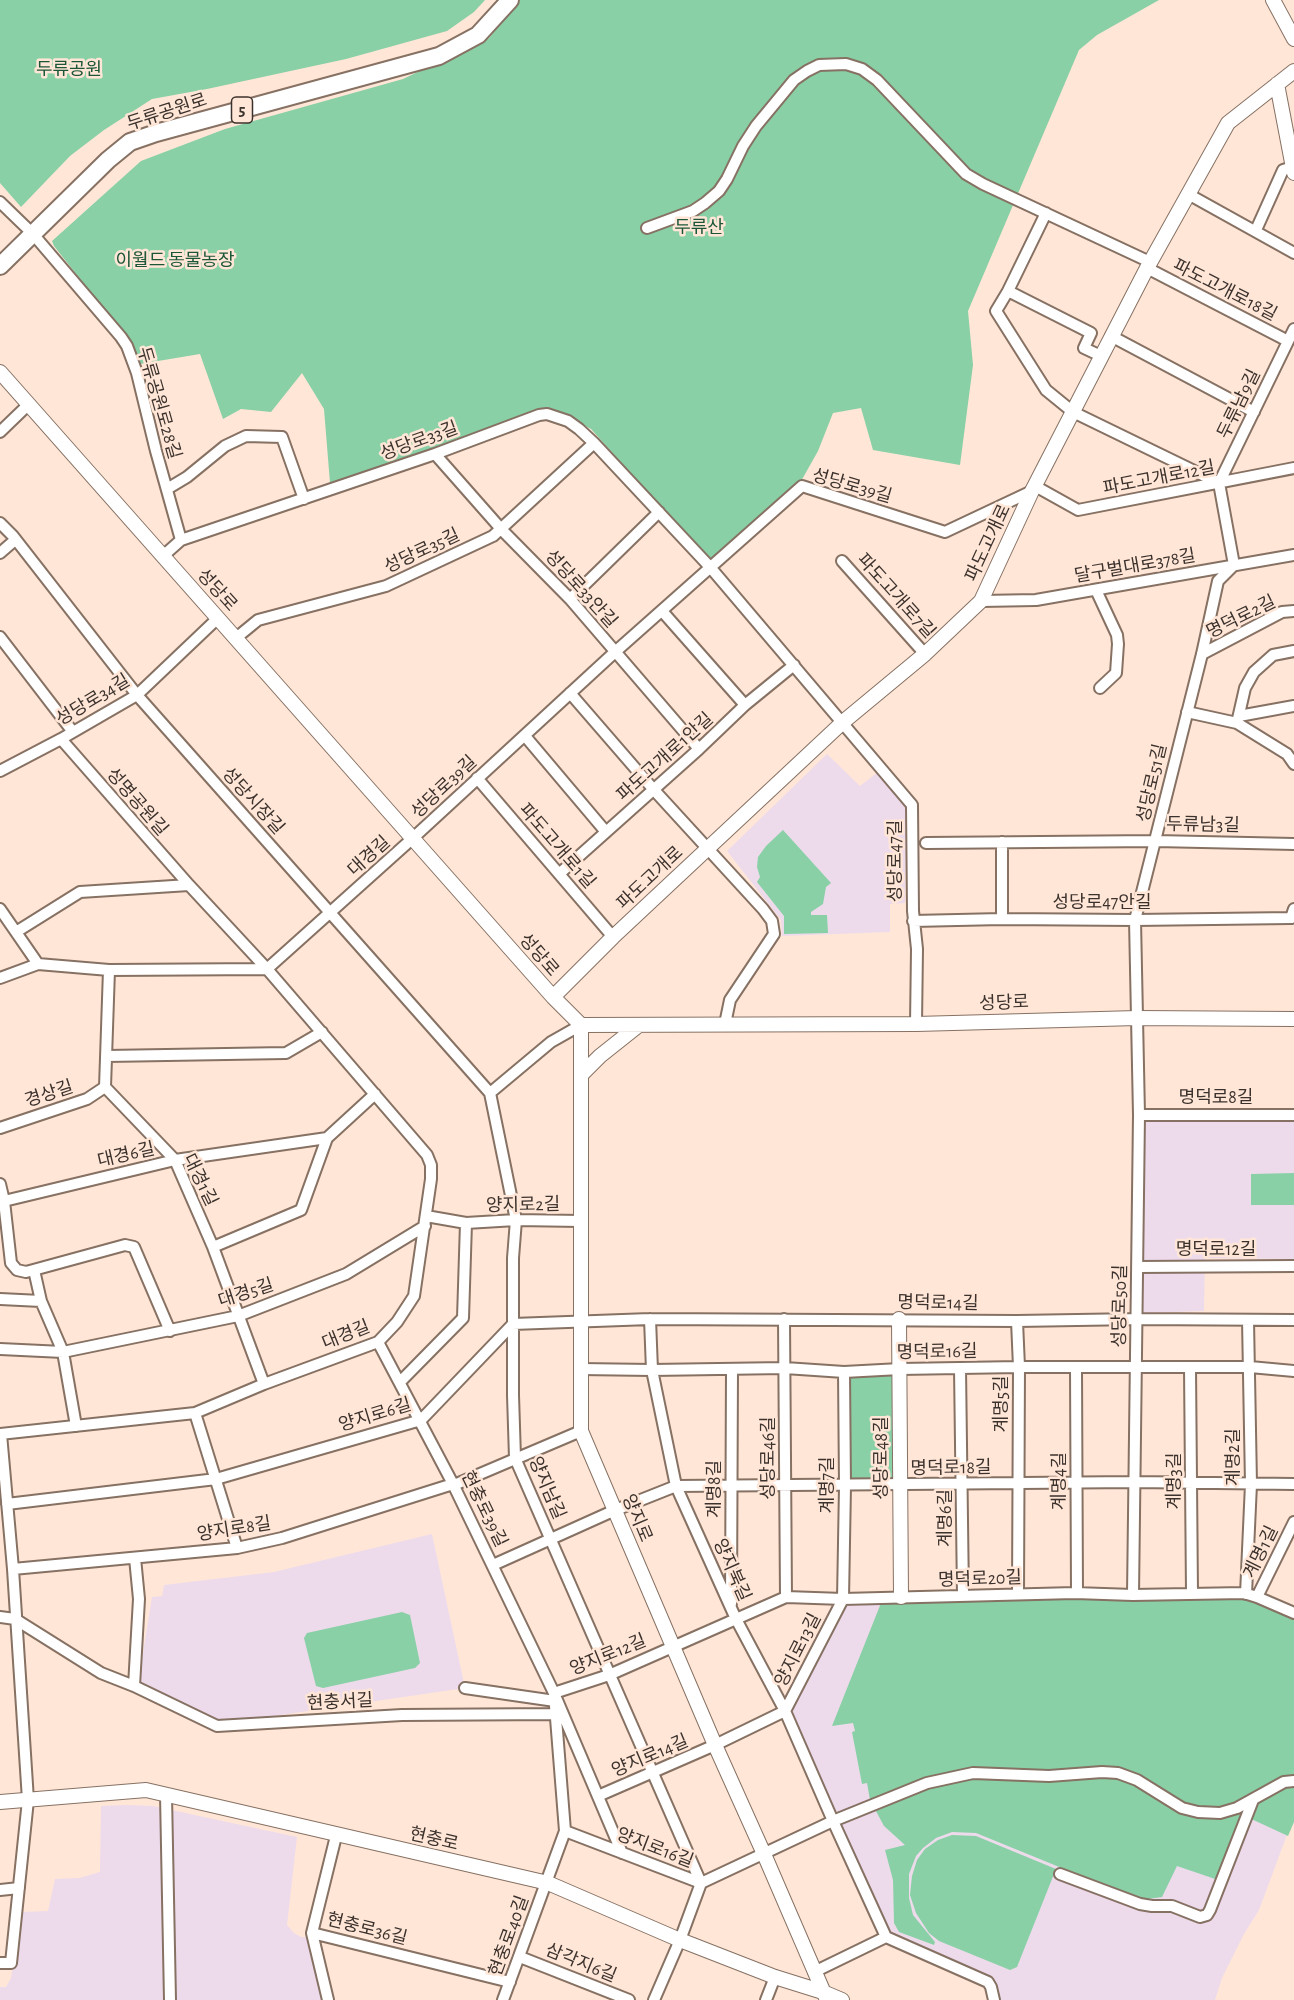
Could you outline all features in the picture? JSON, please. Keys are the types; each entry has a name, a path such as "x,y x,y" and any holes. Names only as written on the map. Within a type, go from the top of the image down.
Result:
{"main road":[{"name":"두류공원로","path":"0,266 108,160 130,142 439,56 478,35 510,0"},
{"path":"1273,0 1294,39"},
{"name":"파도고개로","path":"553,997 613,937 843,722 925,654 981,601 1033,489 1111,336 1227,123 1294,71"},
{"path":"1277,84 1289,116 1294,170"},
{"name":"성당로","path":"0,372 553,997 582,1025 916,1023 1137,1018 1294,1019"},
{"name":"양지로","path":"582,1025 580,1431 825,1996"},
{"path":"582,1075 600,1056 639,1025"},
{"name":"성당로48길","path":"899,1319 901,1598"},
{"name":"현충로","path":"0,1802 146,1790 546,1883 680,1940 825,1996 843,2000"}],"street":[{"name":"파도고개로18길","path":"647,228 693,211 712,198 723,186 756,126 794,80 819,65 831,63 853,65 868,73 901,104 966,174 1148,265 1288,341"},
{"path":"1256,230 1283,170 1294,170"},
{"path":"1188,194 1294,253"},
{"name":"두류공원로28길","path":"0,202 33,234 127,346 137,373 181,540"},
{"path":"1046,213 996,311 1046,390 1073,412 1220,483 1234,565"},
{"path":"1008,291 1091,333 1084,348 1101,356"},
{"name":"두류남9길","path":"1220,483 1294,329"},
{"path":"1111,336 1254,412"},
{"path":"0,432 29,404"},
{"name":"성당로33길","path":"163,556 181,540 547,414 568,421 594,443 710,567 843,722"},
{"path":"167,489 187,477 225,446 246,436 282,437 304,499"},
{"name":"성당로35길","path":"236,638 258,620 386,586 493,536 594,443"},
{"name":"성당로33안길","path":"435,454 502,530 570,599 699,749"},
{"name":"파도고개로12길","path":"1033,489 1078,510 1294,468"},
{"name":"성당로39길","path":"413,838 615,651 802,486 945,532 1033,489"},
{"path":"570,599 659,512"},
{"name":"성당시장길","path":"0,523 137,695 490,1093"},
{"path":"0,553 15,540"},
{"name":"달구벌대로378길","path":"981,601 1036,600 1294,555"},
{"name":"파도고개로7길","path":"842,561 925,654"},
{"name":"성당로51길","path":"1137,1018 1135,920 1202,654 1218,581 1234,565"},
{"path":"1096,590 1117,635 1118,644 1116,673 1100,688"},
{"path":"662,611 745,705"},
{"name":"명덕로2길","path":"1202,654 1282,612 1294,611"},
{"name":"성당로34길","path":"0,771 137,695 218,618"},
{"path":"0,637 73,732"},
{"path":"1238,719 1245,688 1254,672 1273,655 1294,651"},
{"name":"파도고개로1안길","path":"559,874 745,705 794,665"},
{"path":"570,693 654,790 764,909 772,921 774,934 730,1000 724,1024"},
{"path":"1186,712 1238,719 1294,706"},
{"path":"1238,719 1291,753 1294,764"},
{"name":"성당로47길","path":"843,722 912,805 914,921 917,949 916,1023"},
{"path":"525,736 606,832"},
{"name":"성명공원길","path":"61,739 189,885 267,969"},
{"name":"파도고개로1길","path":"477,778 613,937"},
{"path":"913,834 926,843 913,855"},
{"name":"대경길","path":"1,1434 195,1413 264,1384 378,1342 398,1322 414,1296 431,1179 427,1155 267,969 413,838"},
{"name":"두류남3길","path":"926,843 1156,841 1294,844"},
{"path":"1002,842 1002,918"},
{"path":"16,932 80,892 189,885"},
{"path":"0,909 38,964"},
{"name":"성당로47안길","path":"914,921 1002,918 1135,920 1292,913"},
{"path":"0,978 38,964 109,970 267,969"},
{"path":"105,1087 109,970"},
{"name":"성당로50길","path":"1133,1594 1134,1368 1137,1318 1137,1018"},
{"path":"490,1093 551,1042 582,1025"},
{"path":"107,1056 286,1053 322,1032"},
{"name":"경상길","path":"0,1128 87,1099 105,1087"},
{"name":"대경1길","path":"105,1087 175,1160 213,1247 264,1384"},
{"name":"양지남길","path":"490,1093 516,1220 513,1324 515,1458 701,1883"},
{"path":"213,1247 302,1210 327,1138 375,1095"},
{"name":"명덕로8길","path":"1138,1115 1294,1115"},
{"name":"대경6길","path":"4,1201 175,1160 327,1138"},
{"path":"0,1184 11,1263 17,1270 26,1272 125,1245 134,1247 170,1331"},
{"name":"양지로2길","path":"425,1221 466,1223 516,1220 581,1221"},
{"name":"대경5길","path":"0,1349 63,1352 238,1316 346,1274 425,1221"},
{"name":"양지로2길","path":"400,1382 463,1318 466,1223"},
{"name":"명덕로12길","path":"1137,1267 1294,1266"},
{"path":"34,1270 41,1301 63,1352 76,1426"},
{"path":"0,1299 41,1301"},
{"name":"명덕로14길","path":"581,1322 650,1319 1294,1320"},
{"name":"양지북길","path":"650,1319 652,1370 676,1486 731,1608 785,1711 886,1937"},
{"name":"성당로46길","path":"784,1319 786,1597"},
{"name":"계명2길","path":"1246,1594 1251,1484 1248,1320"},
{"name":"계명5길","path":"1017,1321 1019,1367 1018,1594"},
{"path":"513,1324 581,1322"},
{"name":"양지로6길","path":"8,1504 216,1479 421,1420 513,1324"},
{"name":"현충로39길","path":"378,1342 421,1420 493,1565 555,1697 622,1853"},
{"name":"명덕로16길","path":"580,1369 785,1368 844,1372 900,1368 1250,1367 1294,1371"},
{"name":"계명6길","path":"960,1368 963,1596"},
{"name":"계명4길","path":"1076,1368 1077,1593"},
{"name":"계명3길","path":"1190,1368 1192,1593"},
{"name":"계명8길","path":"731,1608 732,1370"},
{"name":"계명7길","path":"843,1599 844,1372"},
{"path":"195,1413 237,1548"},
{"name":"양지로8길","path":"13,1569 237,1548 282,1538 454,1485 580,1431"},
{"path":"0,1963 11,1963 28,1800 13,1569 1,1434"},
{"name":"명덕로18길","path":"493,1565 613,1511 676,1486 900,1486 1135,1482 1294,1484"},
{"name":"계명1길","path":"1257,1597 1294,1522"},
{"path":"134,1686 139,1599 135,1558"},
{"name":"명덕로20길","path":"673,1646 786,1597 843,1599 1077,1593 1246,1594 1294,1613"},
{"name":"양지로13길","path":"715,1745 785,1711 843,1599"},
{"name":"현충서길","path":"0,1617 15,1619 93,1668 217,1726 402,1715 556,1714"},
{"name":"양지로12길","path":"555,1697 673,1646"},
{"path":"465,1688 555,1697"},
{"name":"현충로39길","path":"546,1883 565,1831 555,1697"},
{"name":"양지로14길","path":"598,1796 715,1745"},
{"path":"764,1854 833,1821 927,1783 973,1773 1049,1776 1118,1773 1137,1780 1182,1808 1198,1812 1220,1813 1237,1808 1284,1782 1294,1781"},
{"path":"166,1795 170,2000"},
{"path":"1060,1874 1140,1904 1172,1906 1200,1917 1207,1915 1253,1800"},
{"name":"양지로16길","path":"565,1831 701,1883 764,1854"},
{"name":"현충로36길","path":"336,1836 312,1933 510,1982"},
{"name":"현충로40길","path":"503,2000 546,1883"},
{"path":"654,2000 701,1883"},
{"path":"0,1890 19,1887"},
{"path":"312,1933 328,2000"},
{"path":"814,1972 886,1937 988,1982 994,2000"},
{"name":"삼각지6길","path":"520,1957 629,2000"},
{"path":"766,2000 775,1977"}],"shaded area":[{"path":"827,754 860,786 878,772 906,806 905,903 890,904 890,932 782,936 781,920 727,851"},
{"path":"1145,1120 1294,1120 1294,1259 1205,1258 1204,1311 1142,1313"},
{"path":"432,1534 465,1688 219,1724 141,1686 139,1678 152,1597 162,1596 164,1585 274,1572"},
{"path":"899,1601 1294,1816 1259,1910 1222,1978 1215,2000 998,2000 994,1980 886,1931 793,1716 793,1708 847,1603"},
{"path":"101,1806 153,1806 297,1837 287,1925 294,1933 307,1937 323,2000 0,2000 0,1987 6,1987 11,1978 21,1912 48,1911 55,1879 79,1878 100,1872"}],"green space":[{"name":"두류공원","path":"0,0 485,0 474,12 447,31 346,59 152,99 104,130 70,156 21,207 0,183"},
{"name":"두류산","path":"520,0 1159,0 1097,35 1079,50 968,311 973,365 960,465 873,450 861,408 833,413 818,451 800,483 710,562 591,429 547,407 332,487 324,409 302,373 271,412 241,409 223,419 200,354 140,364 129,341 54,246 52,241 141,161 225,129 403,79 489,38"},
{"path":"783,830 831,883 826,887 823,904 811,912 811,915 827,915 828,933 784,934 784,916 757,882 760,877 757,867 758,857"},
{"path":"1294,1173 1294,1205 1251,1205 1251,1174"},
{"path":"900,1369 900,1486 845,1486 844,1372"},
{"path":"1246,1594 1294,1613 1294,1822 1288,1836 1247,1817 1221,1881 1177,1866 1162,1897 1140,1900 976,1833 952,1832 936,1838 923,1848 916,1856 909,1874 909,1898 913,1915 935,1942 934,1945 899,1932 894,1923 893,1880 885,1850 905,1845 884,1826 870,1800 867,1783 862,1784 852,1732 855,1731 853,1723 832,1726 883,1598"},
{"path":"402,1612 410,1615 420,1663 415,1668 323,1688 316,1686 304,1638 307,1633"},
{"path":"952,1835 976,1836 1056,1869 1017,1967 1010,1970 939,1941 929,1933 916,1913 910,1895 917,1860 925,1849 938,1840"}],"park label":[{"name":"이월드 동물농장","path":"175,261"}]}
